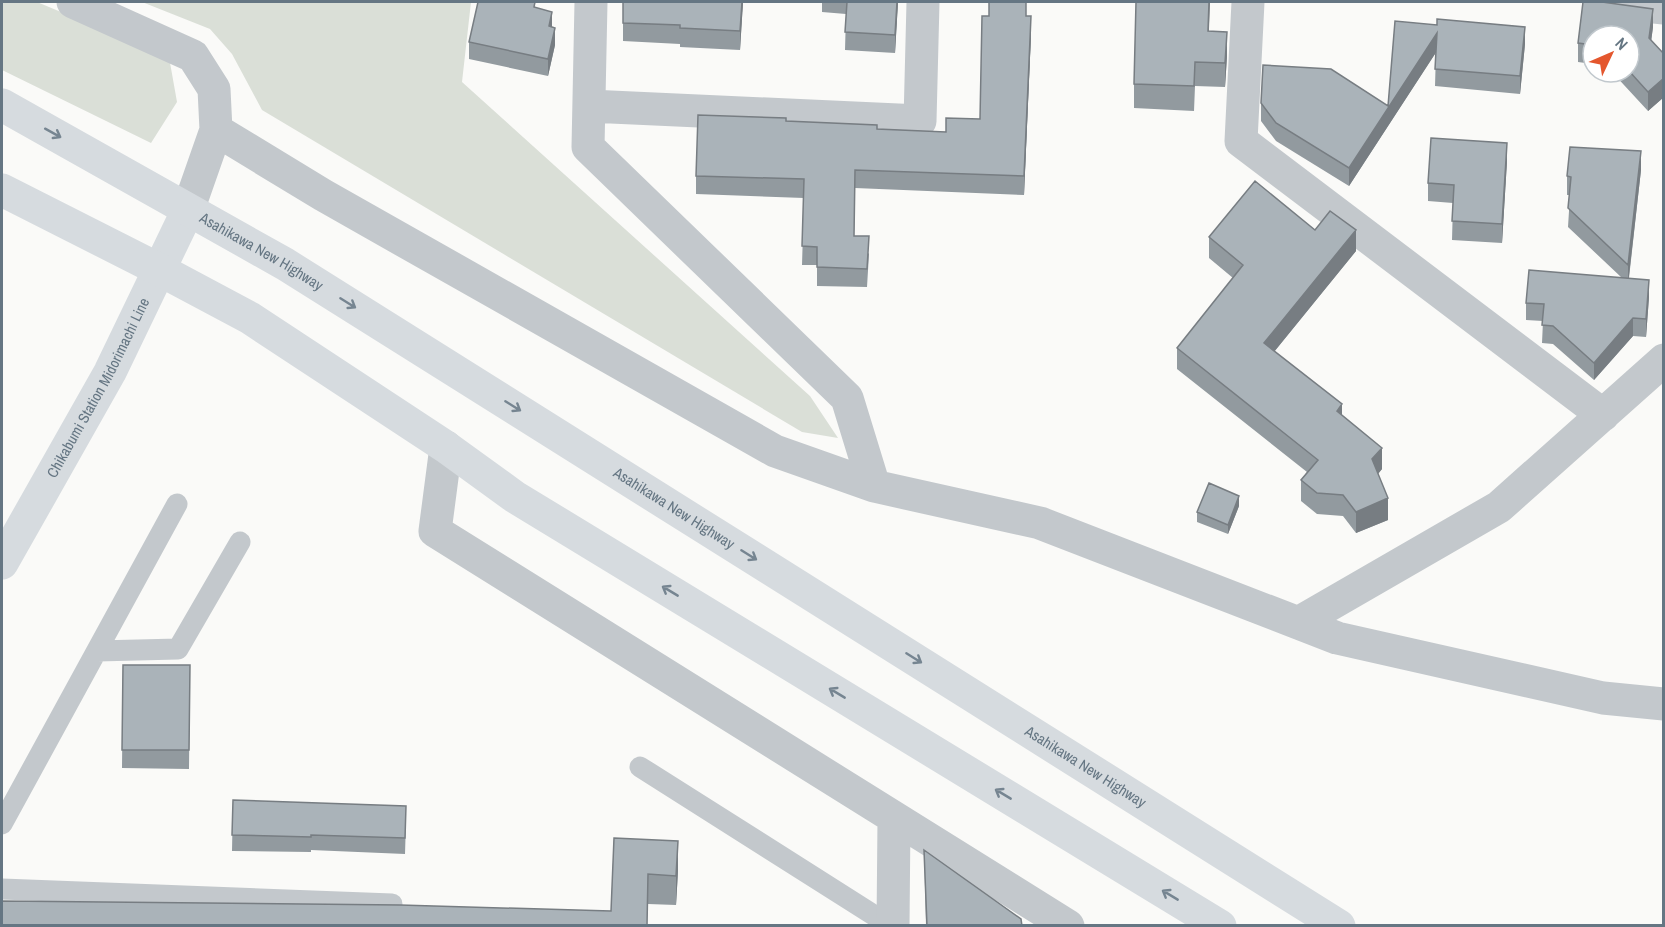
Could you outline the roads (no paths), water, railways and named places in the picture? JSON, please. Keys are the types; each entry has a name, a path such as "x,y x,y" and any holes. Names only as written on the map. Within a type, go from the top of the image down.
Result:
{"main road":[{"name":"Asahikawa New Highway","path":"2,105 304,276 1339,926"},
{"path":"2,190 250,318 446,447 515,497 1220,926"},
{"name":"Chikabumi Station Midorimachi Line","path":"2,563 110,372 188,210"}],"street":[{"path":"72,2 193,56 214,89 216,130 188,210"},
{"path":"591,2 588,147 847,398 874,486"},
{"path":"590,106 920,121 923,2"},
{"path":"1248,2 1241,141 1603,415"},
{"path":"1606,2 1664,8"},
{"path":"216,130 323,195 775,451 874,486 1040,523 1337,638 1591,696 1664,704"},
{"path":"1298,623 1499,507 1664,360"},
{"path":"446,447 435,531 1068,926"},
{"path":"892,926 894,819"}],"lane":[{"path":"2,824 177,504"},
{"path":"97,651 178,649 240,542"},
{"path":"639,767 892,926"},
{"path":"2,889 392,904"}]}
